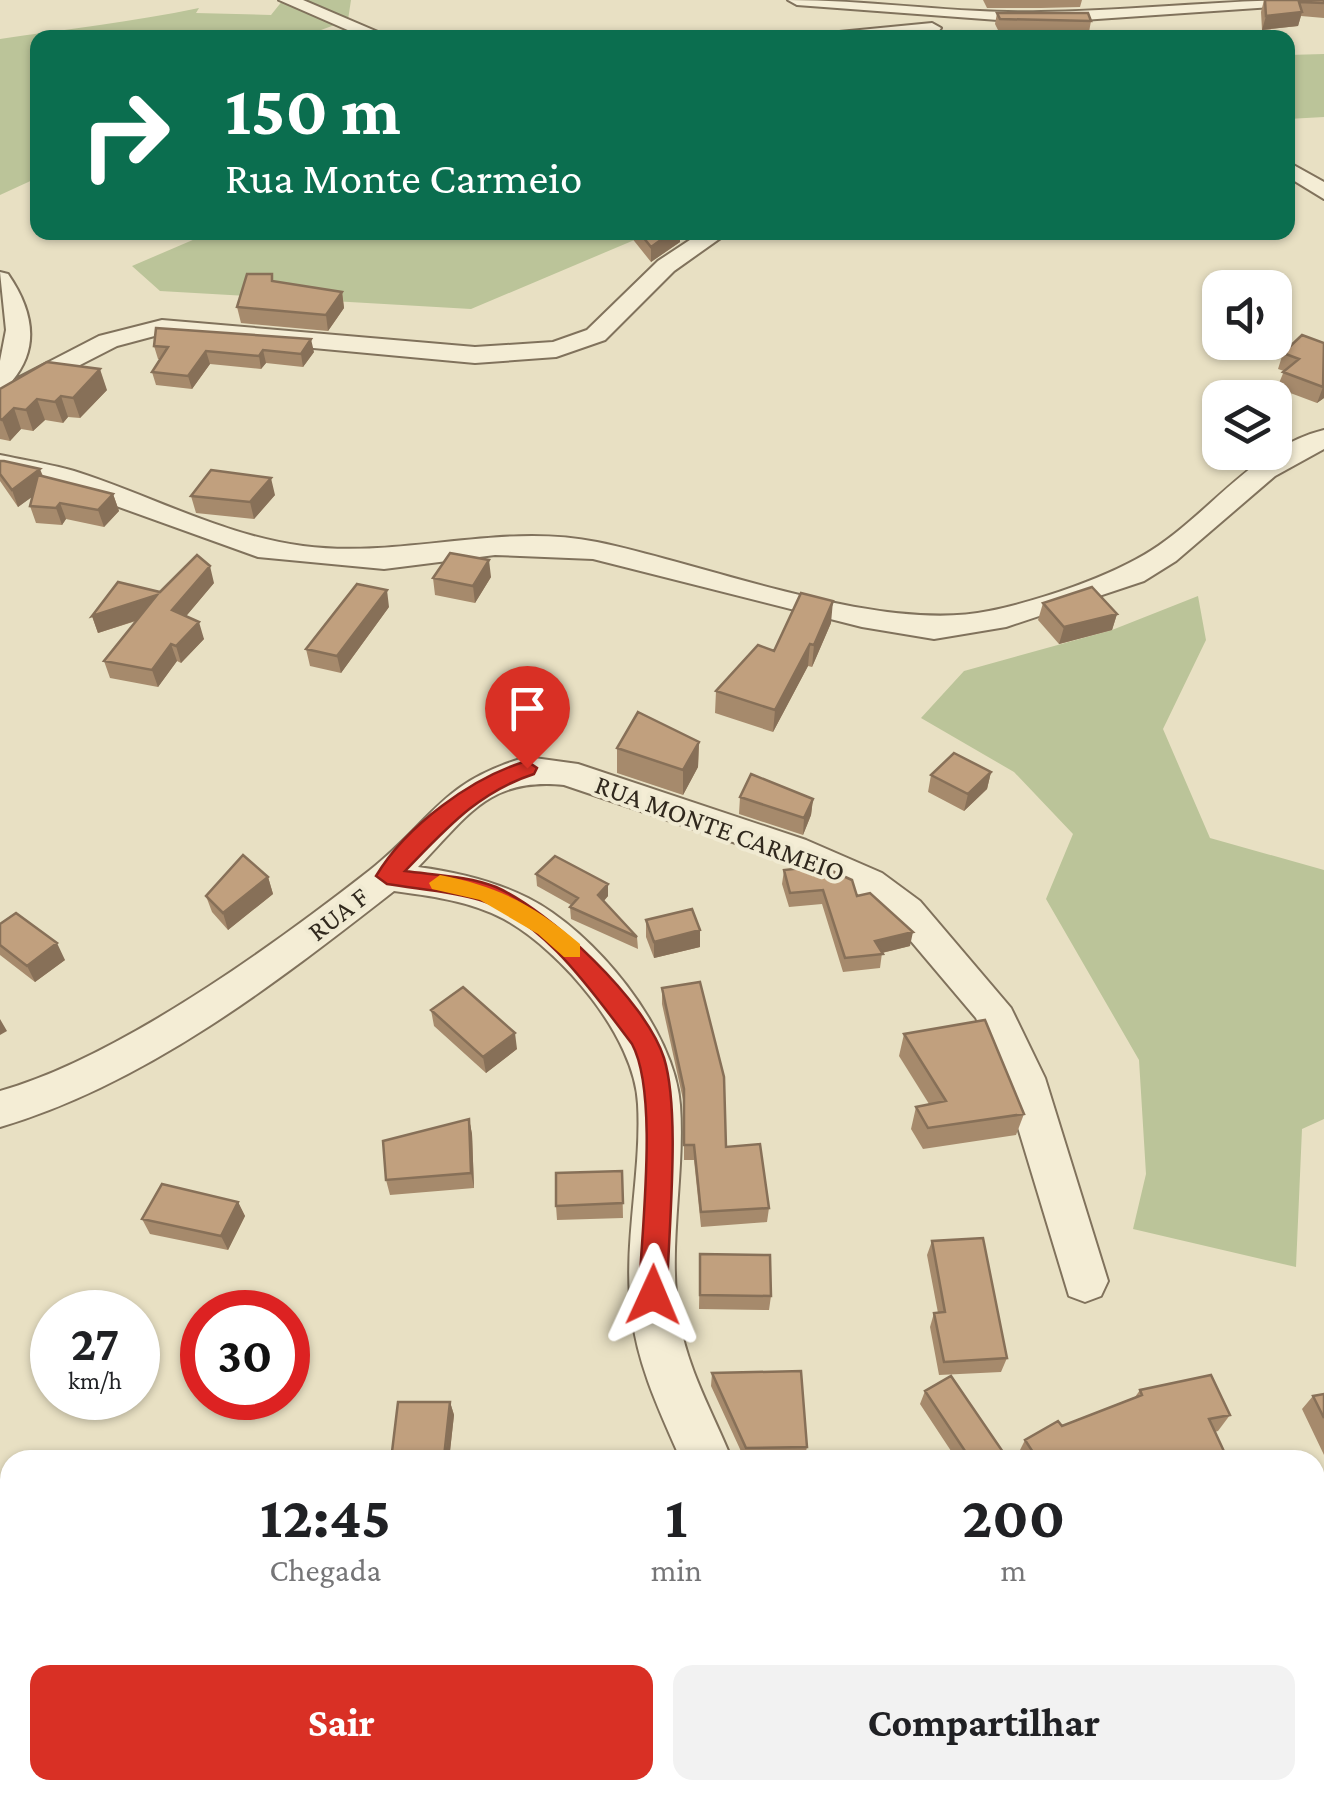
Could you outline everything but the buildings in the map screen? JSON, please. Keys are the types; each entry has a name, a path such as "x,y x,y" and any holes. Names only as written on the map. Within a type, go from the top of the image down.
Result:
{"street":[{"path":"288,0 363,30"},
{"path":"796,0 1039,18"},
{"path":"913,30 1301,0"},
{"path":"1295,173 1324,192"},
{"path":"0,398 108,341 162,327 424,352 508,355 556,349 596,334 666,266 706,240"},
{"path":"0,279 15,311 20,345 12,366 0,379"},
{"path":"0,464 64,477 200,528 274,550 384,560 495,546 593,550 862,616 934,629 996,620 1133,574 1164,555 1265,470 1324,438"},
{"name":"RUA MONTE CARMEIO","path":"387,876 460,802 494,779 527,768 566,773 603,785 792,849 869,883 906,911 991,1008 1024,1078 1084,1281"},
{"name":"RUA F","path":"0,1110 51,1093 152,1039 277,962 387,876 486,892 546,928 580,957 652,1057 658,1095 653,1295 668,1374 702,1450"}],"green space":[{"path":"283,0 351,0 348,20 321,30 62,30 199,8 196,13 271,15"},
{"path":"30,35 30,181 0,195 0,39"},
{"path":"1324,54 1324,117 1295,119 1295,55"},
{"path":"193,240 634,240 471,309 160,291 132,266"},
{"path":"1198,596 1206,640 1163,729 1210,838 1324,870 1324,1119 1302,1129 1296,1267 1133,1229 1146,1174 1139,1060 1046,899 1073,834 1014,772 921,718 964,671 1112,630"}],"slow traffic":[{"path":"440,883 486,892 546,928 572,951"}],"route":[{"path":"527,768 478,788 387,876 486,892 518,909 580,957 640,1037 652,1057 658,1095 653,1295"}]}
